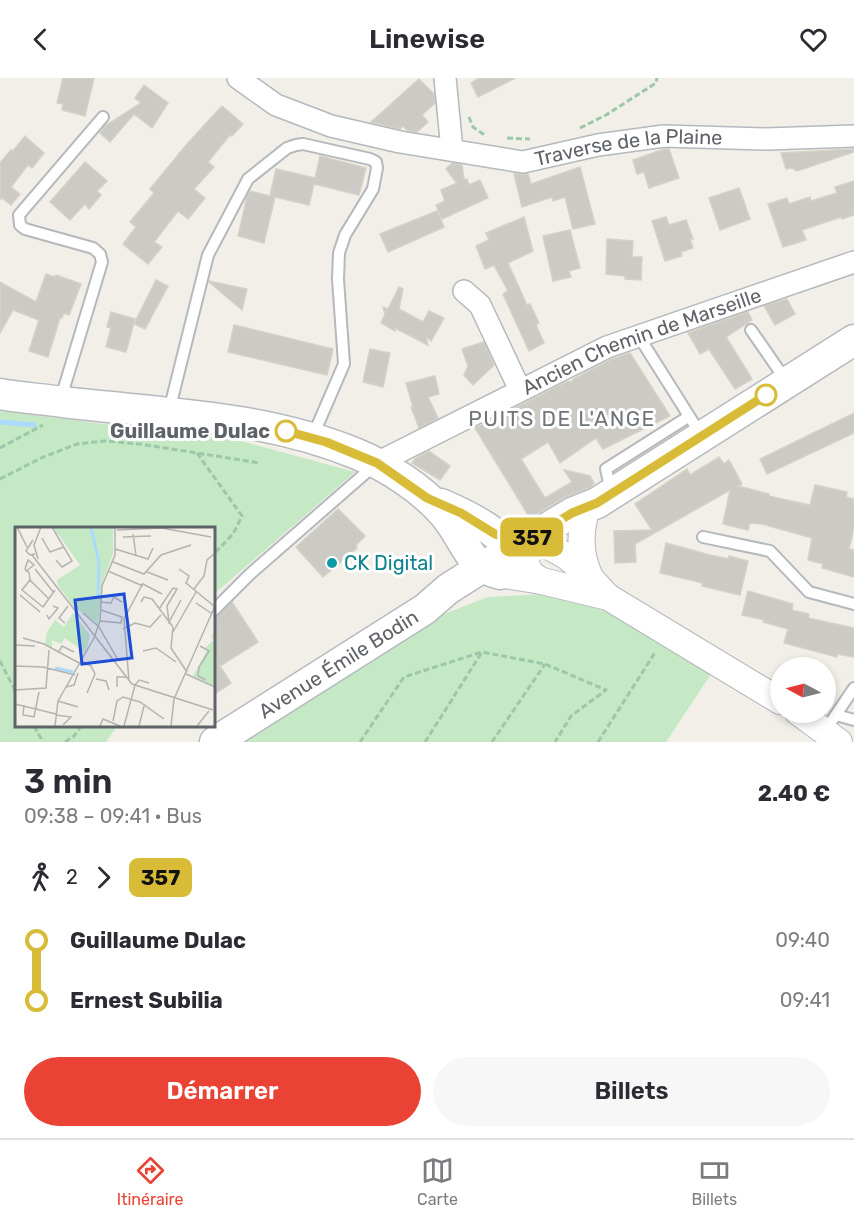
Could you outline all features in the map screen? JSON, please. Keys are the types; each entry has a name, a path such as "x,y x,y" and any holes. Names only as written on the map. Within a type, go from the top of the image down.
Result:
{"main road":[{"name":"Avenue Émile Bodin","path":"215,742 441,596 517,557 572,513 597,505 695,426 787,382 854,340"},
{"path":"0,394 248,422 312,438 377,463 427,498 456,528 473,560 517,557"},
{"path":"427,498 449,548 441,596"}],"street":[{"name":"Traverse de la Plaine","path":"238,78 276,105 331,126 400,142 523,162 598,144 664,136 767,140 854,135"},
{"path":"445,78 452,150"},
{"name":"Ancien Chemin de Marseille","path":"377,463 607,346 854,262"},
{"path":"464,291 480,305 520,390"},
{"path":"597,505 580,538 585,566 600,589"},
{"path":"517,557 566,555 600,589"},
{"path":"517,557 600,589 770,695"},
{"path":"819,723 833,730"}],"lane":[{"path":"70,403 102,262 100,254 93,248 25,229 20,225 19,215 103,117"},
{"path":"168,412 208,255 248,179 287,148 303,144 370,159 376,162 378,168 373,189 345,235 339,254 338,279 344,364 312,438"},
{"path":"751,330 787,382"},
{"path":"638,335 695,426"},
{"name":"Ancien Chemin de Marseille","path":"214,610 250,574 377,463"},
{"path":"703,537 770,551 809,592 854,604"},
{"path":"833,730 854,688"},
{"path":"833,730 854,720"}],"path":[{"path":"579,129 606,115 656,82 657,78"},
{"path":"467,112 473,127 488,138"},
{"path":"499,138 540,140"},
{"path":"0,448 70,403"},
{"path":"0,479 41,458 77,444 105,441 140,444 260,463"},
{"path":"197,453 242,516 233,534 214,554"},
{"path":"598,742 669,632"},
{"path":"425,742 482,651"},
{"path":"360,742 404,677 482,651 545,664 606,690 571,716 555,742"},
{"path":"0,661 15,690"},
{"path":"492,742 545,664"},
{"path":"35,727 43,742"},
{"path":"65,742 74,736 80,727"}],"green space":[{"path":"0,411 241,441 355,472 214,594 214,527 15,527 15,727 116,727 106,742 0,742"},
{"path":"543,594 587,604 626,621 711,674 666,742 237,742 431,619 488,597"}],"building":[{"path":"63,78 94,78 85,116 62,110 63,104 57,103"},
{"path":"479,78 515,78 478,97 471,83"},
{"path":"419,79 434,94 435,103 422,115 428,122 417,132 407,130 403,126 400,129 371,122"},
{"path":"144,85 168,103 152,128 134,114 110,142 100,133 105,126 141,103 135,98"},
{"path":"222,106 243,124 232,136 230,135 208,162 214,167 194,189 205,198 188,219 178,211 154,242 162,247 148,264 123,244 136,227 130,222 154,193 150,189"},
{"path":"25,136 44,153 32,168 28,165 11,187 20,194 11,205 2,198 0,200 0,163"},
{"path":"669,149 679,178 649,188 644,172 637,174 633,160"},
{"path":"854,149 854,152 797,171 792,168 786,169 781,153"},
{"path":"320,156 366,168 359,195 314,184 309,205 275,197 264,243 238,236 250,191 270,196 276,169 315,178"},
{"path":"85,162 107,181 97,191 101,195 89,209 85,204 70,220 50,202"},
{"path":"452,163 462,165 464,180 467,179 469,185 480,180 488,198 442,219 436,205 445,201 441,190 457,183 446,169"},
{"path":"580,167 595,224 573,229 565,197 553,201 552,197 522,207 514,174 528,174 531,184"},
{"path":"854,181 854,215 802,230 806,240 783,247 768,204 787,198 789,204 810,197 811,201 837,193 835,187"},
{"path":"739,188 750,219 720,230 709,198"},
{"path":"437,211 444,227 388,252 380,234"},
{"path":"524,217 533,251 508,263 527,305 530,304 539,323 536,325 544,343 529,351 503,294 508,291 494,265 485,269 476,246 489,240 486,233"},
{"path":"666,217 669,225 686,220 693,239 690,239 693,248 681,252 682,256 665,261 652,221"},
{"path":"570,230 580,268 569,271 571,277 553,281 543,236"},
{"path":"607,239 633,241 632,257 642,257 641,280 606,274"},
{"path":"46,274 81,284 69,315 64,313 60,318 48,357 29,351 39,320 13,310 0,333 0,282 36,302"},
{"path":"156,280 168,286 145,329 134,324"},
{"path":"209,282 247,289 242,310"},
{"path":"399,287 403,289 399,309 423,322 429,311 444,318 431,341 426,336 428,345 381,323 385,314 383,307 388,309"},
{"path":"787,299 795,314 775,325 764,306"},
{"path":"111,312 135,319 126,352 106,347 111,328 107,327"},
{"path":"748,312 752,320 726,337 752,379 735,389 709,349 700,354 688,333"},
{"path":"234,325 333,349 327,375 228,352"},
{"path":"484,342 494,365 473,385 464,375 468,366 462,349"},
{"path":"370,349 390,353 383,387 363,382"},
{"path":"630,353 670,416 603,449 596,438 560,463 548,442 521,459 545,498 572,482 564,470 590,476 594,483 589,488 563,498 530,518 475,428 566,382 573,381 612,359"},
{"path":"435,376 439,394 428,397 438,418 419,428 411,407 413,407 406,383"},
{"path":"854,413 854,433 767,474 760,459"},
{"path":"429,451 450,466 440,480 412,463"},
{"path":"719,457 724,464 729,460 742,484 738,486 769,494 769,496 810,505 815,485 847,492 846,497 854,499 854,528 849,549 854,550 854,577 822,568 823,564 808,560 812,538 762,524 750,523 748,530 723,524 730,490 635,544 636,562 615,563 614,531 652,530 635,504 687,469 690,475"},
{"path":"338,509 365,536 356,545 357,548 323,577 296,547"},
{"path":"666,543 710,555 729,559 729,556 748,561 740,595 660,573"},
{"path":"748,591 793,604 792,610 809,614 808,618 854,628 854,657 837,654 837,657 784,643 788,629 742,615"},
{"path":"232,602 258,642 220,666 231,683 214,694 214,619"}],"waterway":[{"path":"0,422 34,425"}],"bus line":[{"name":"357","path":"286,431 326,442 377,463 427,498 461,513 495,534 526,541 572,513 597,503 766,395"}],"place":[{"name":"Guillaume Dulac","path":"286,431"},
{"name":"CK Digital","path":"332,563"}],"district":[{"name":"PUITS DE L'ANGE","path":"562,418"}]}
